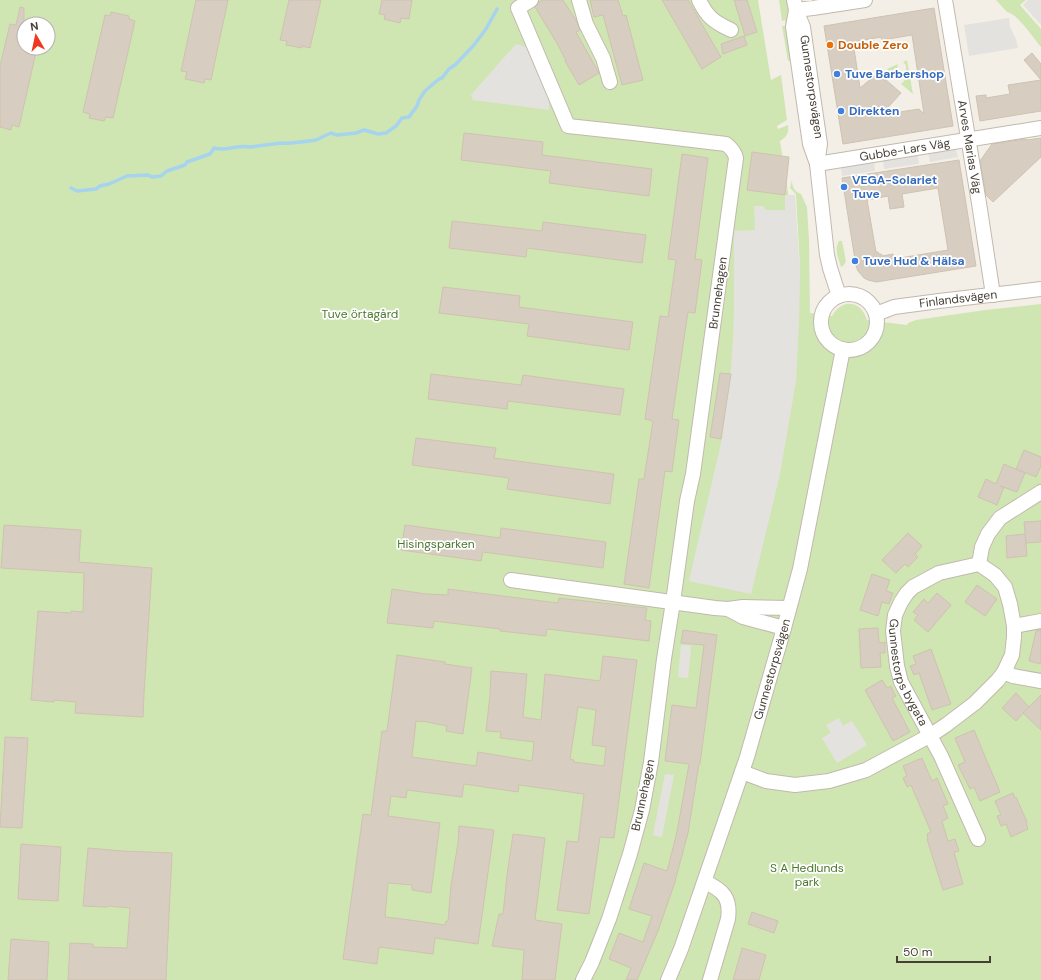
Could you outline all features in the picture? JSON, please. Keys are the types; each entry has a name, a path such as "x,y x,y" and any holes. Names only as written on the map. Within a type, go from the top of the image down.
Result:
{"street":[{"name":"Brunnehagen","path":"531,0 518,8 568,126 726,144 735,153 736,158 693,474 687,501 664,659 651,762 642,810 630,854 609,919 592,962 583,980"},
{"path":"579,0 586,24 603,58 610,82"},
{"path":"699,0 710,18 718,24 731,30"},
{"path":"795,5 813,8 865,0"},
{"name":"Arves Marias Väg","path":"945,0 993,295"},
{"name":"Gunnestorpsvägen","path":"795,5 793,27 810,144 817,164 827,255 839,296"},
{"name":"Gubbe-Lars Väg","path":"817,164 1041,128"},
{"name":"Finlandsvägen","path":"876,314 894,307 1041,289"},
{"path":"848,294 860,296 870,303 876,314 876,332 869,342 853,350 835,346 826,338 821,327 822,315 827,304 839,296 848,294"},
{"name":"Gunnestorpsvägen","path":"668,980 681,949 705,882 742,772 784,628 800,569 843,349"},
{"path":"979,564 982,547 988,534 1000,518 1041,492"},
{"name":"Gunnestorps bygata","path":"742,772 766,781 795,785 829,781 866,770 931,735 975,703 1004,672 1012,655 1014,637 1014,626 1005,586 995,575 979,564 939,573 913,586 907,593 895,615 893,632 897,670 901,682 931,735 978,839"},
{"path":"512,580 728,609 743,607 789,608"},
{"path":"728,609 743,617 784,628"},
{"path":"1014,626 1041,621"},
{"path":"1004,672 1013,676 1041,681"},
{"path":"705,882 724,894 728,901 730,910 710,980"}],"green space":[{"name":"Hisingsparken","path":"0,0 758,0 771,80 781,75 787,120 777,126 778,129 788,125 787,134 780,141 800,269 796,195 790,188 792,180 794,188 801,194 807,207 810,313 832,316 841,306 851,304 860,308 867,320 907,325 908,323 916,320 1041,304 1041,980 0,980"},
{"path":"779,0 787,0 794,61 788,61 782,26 786,26 785,20 782,21"},
{"path":"996,0 1026,0 1020,5 1041,29 1041,47 1020,21 1011,13 1007,12"},
{"path":"907,60 913,94 901,84 905,80 901,76 897,79 887,69 898,64 897,68 893,70 893,72 898,73 896,74 898,77 901,75 900,73 906,70 906,65 903,62"},
{"path":"839,241 842,241 846,261 841,267 837,251"}],"shaded area":[{"path":"1028,0 1041,0 1041,25 1023,5"},
{"path":"1009,18 1010,27 1016,39 1018,48 969,56 964,25"},
{"path":"516,44 526,47 546,91 549,101 549,110 473,100 471,95"},
{"path":"956,149 958,157 930,162 928,153"},
{"path":"918,155 919,164 884,169 883,160"},
{"path":"874,162 875,171 842,176 841,167"},
{"path":"785,195 795,195 800,272 796,381 780,474 751,594 689,581 722,439 733,341 734,231 755,230 754,206 764,206 765,210 785,210"},
{"path":"681,645 691,646 688,678 678,677"},
{"path":"839,718 843,726 852,721 867,745 837,763 822,738 831,733 826,725"},
{"path":"665,774 674,775 662,837 653,835"}],"building":[{"path":"196,0 228,0 211,80 205,79 204,83 185,79 187,72 181,71"},
{"path":"289,0 321,0 310,48 286,45 287,41 280,40"},
{"path":"382,0 412,0 409,19 401,18 400,23 384,19 385,15 379,14"},
{"path":"543,0 563,0 577,22 580,30 576,32 599,73 579,85 565,61 558,45 535,7"},
{"path":"590,0 618,0 623,16 626,15 643,80 622,85 603,15 594,17"},
{"path":"662,0 688,0 721,57 702,69"},
{"path":"734,0 747,0 757,32 745,36"},
{"path":"20,7 24,8 24,16 18,16"},
{"path":"934,8 953,126 843,144 824,26","holes":["912,35 924,114 919,109 881,115 901,93 878,73 860,88 853,42 881,37 882,40"]},
{"path":"111,12 129,16 129,19 135,21 113,118 106,117 104,121 89,118 90,114 83,112 105,15 110,16"},
{"path":"10,24 16,25 16,56 35,56 19,127 12,125 11,130 0,127 0,66"},
{"path":"744,36 747,45 723,54 721,44"},
{"path":"1032,53 1041,64 1041,80 1024,60"},
{"path":"1041,80 1041,111 980,121 976,96 986,95 986,98 1010,94 1008,85"},
{"path":"464,133 543,142 542,155 652,169 649,196 549,183 551,171 461,160"},
{"path":"1041,138 1041,157 993,202 986,195 980,161 992,144"},
{"path":"752,152 789,157 785,195 747,190"},
{"path":"682,154 708,158 695,259 702,260 695,313 688,312 672,419 679,420 672,472 665,471 649,588 624,584 639,479 644,479 653,421 645,419 660,316 668,317 676,260 668,259"},
{"path":"959,160 976,266 876,282 864,278 856,266 842,178","holes":["938,188 948,250 894,259 893,254 882,256 876,252 867,200 888,196 890,209 904,207 902,194"]},
{"path":"452,221 542,231 543,222 646,235 642,263 527,248 526,257 449,248"},
{"path":"443,287 520,296 519,307 633,322 629,350 527,336 529,324 439,313"},
{"path":"720,373 731,374 721,439 710,437"},
{"path":"431,374 521,385 523,375 624,389 620,415 508,401 507,409 428,399"},
{"path":"416,438 496,448 494,458 614,474 610,504 507,489 509,478 412,465"},
{"path":"1024,450 1041,457 1041,466 1036,477 1016,469"},
{"path":"1004,464 1025,473 1017,492 1004,487 997,505 978,497 986,479 996,484"},
{"path":"1041,521 1041,542 1026,543 1024,522"},
{"path":"4,525 81,530 79,562 152,568 143,717 75,713 76,702 31,700 38,611 71,613 71,611 83,612 84,573 1,568"},
{"path":"405,525 500,538 501,528 606,542 603,568 483,552 481,561 401,550"},
{"path":"908,533 922,546 915,554 918,557 908,567 905,564 896,573 882,560"},
{"path":"1025,534 1027,556 1007,558 1006,536"},
{"path":"872,574 890,580 886,591 893,593 889,604 882,602 878,616 860,610"},
{"path":"977,585 997,599 985,616 965,602"},
{"path":"392,589 426,594 448,595 448,589 558,603 559,598 647,608 645,620 651,621 649,641 547,629 546,636 434,621 433,628 387,623"},
{"path":"937,593 951,605 928,632 914,620 918,615 913,612 924,599 928,603"},
{"path":"878,628 879,643 885,642 885,653 880,653 881,667 861,668 859,629"},
{"path":"683,630 717,635 700,764 688,833 674,885 658,931 637,980 626,980 631,968 609,959 619,933 643,942 652,916 629,909 644,863 667,871 677,832 689,764 665,761 672,705 696,708 704,645 681,643"},
{"path":"1041,630 1041,664 1029,661 1036,631"},
{"path":"931,649 951,704 932,710 919,673 914,675 910,666 916,664 913,656"},
{"path":"397,655 445,662 445,664 472,668 463,734 446,731 447,726 416,721 412,757 476,766 478,752 532,761 534,742 500,738 501,732 486,731 491,671 527,674 523,717 541,720 545,674 600,681 603,656 637,660 614,838 600,837 589,914 557,910 567,841 578,842 584,794 519,785 518,792 464,784 462,797 407,790 406,798 391,796 388,816 440,823 431,893 412,890 412,885 388,883 385,917 445,925 446,921 448,921 459,826 494,830 478,944 435,938 433,954 379,947 377,964 343,959 363,814 371,815 382,731 387,731","holes":["578,707 596,710 592,745 606,747 604,766 574,762 574,760 570,759"]},
{"path":"882,680 887,688 891,686 896,696 892,698 910,732 893,741 865,690"},
{"path":"1016,693 1029,707 1016,721 1002,708"},
{"path":"1041,695 1041,730 1023,713"},
{"path":"974,730 1000,792 980,801 974,787 970,789 958,765 965,762 955,738"},
{"path":"5,737 28,738 22,828 0,827"},
{"path":"922,758 932,781 937,778 948,804 943,806 948,818 942,821 948,841 955,839 959,851 954,852 963,884 943,890 927,839 927,834 931,832 911,785 907,787 903,778 907,776 903,766"},
{"path":"1013,793 1027,822 1028,829 1011,837 1006,824 1001,826 997,816 1001,815 995,801"},
{"path":"513,834 545,838 535,920 562,924 555,980 522,980 524,950 492,946 499,914 503,914"},
{"path":"21,844 61,847 58,901 18,899"},
{"path":"88,848 172,853 166,980 68,980 70,943 93,944 93,947 127,948 130,908 83,906"},
{"path":"752,912 778,921 774,933 748,924"},
{"path":"11,939 49,942 47,980 8,980"},
{"path":"742,948 766,955 759,980 733,980"}],"waterway":[{"path":"71,188 77,191 96,189 100,186 109,184 127,176 161,176 167,171 185,165 187,162 210,154 214,148 223,149 241,146 250,147 293,143 316,140 331,133 337,135 356,133 364,130 378,134 386,133 396,126 402,118 409,117 425,91 442,78 449,69 455,65 474,45 486,29 497,9"}],"place":[{"name":"Double Zero","path":"830,45"},
{"name":"Tuve Barbershop","path":"837,74"},
{"name":"Direkten","path":"841,111"},
{"name":"VEGA-Solariet Tuve","path":"844,187"},
{"name":"Tuve Hud & Hälsa","path":"855,261"}],"park label":[{"name":"Tuve örtagård","path":"360,314"},
{"name":"S A Hedlunds park","path":"807,875"}]}
